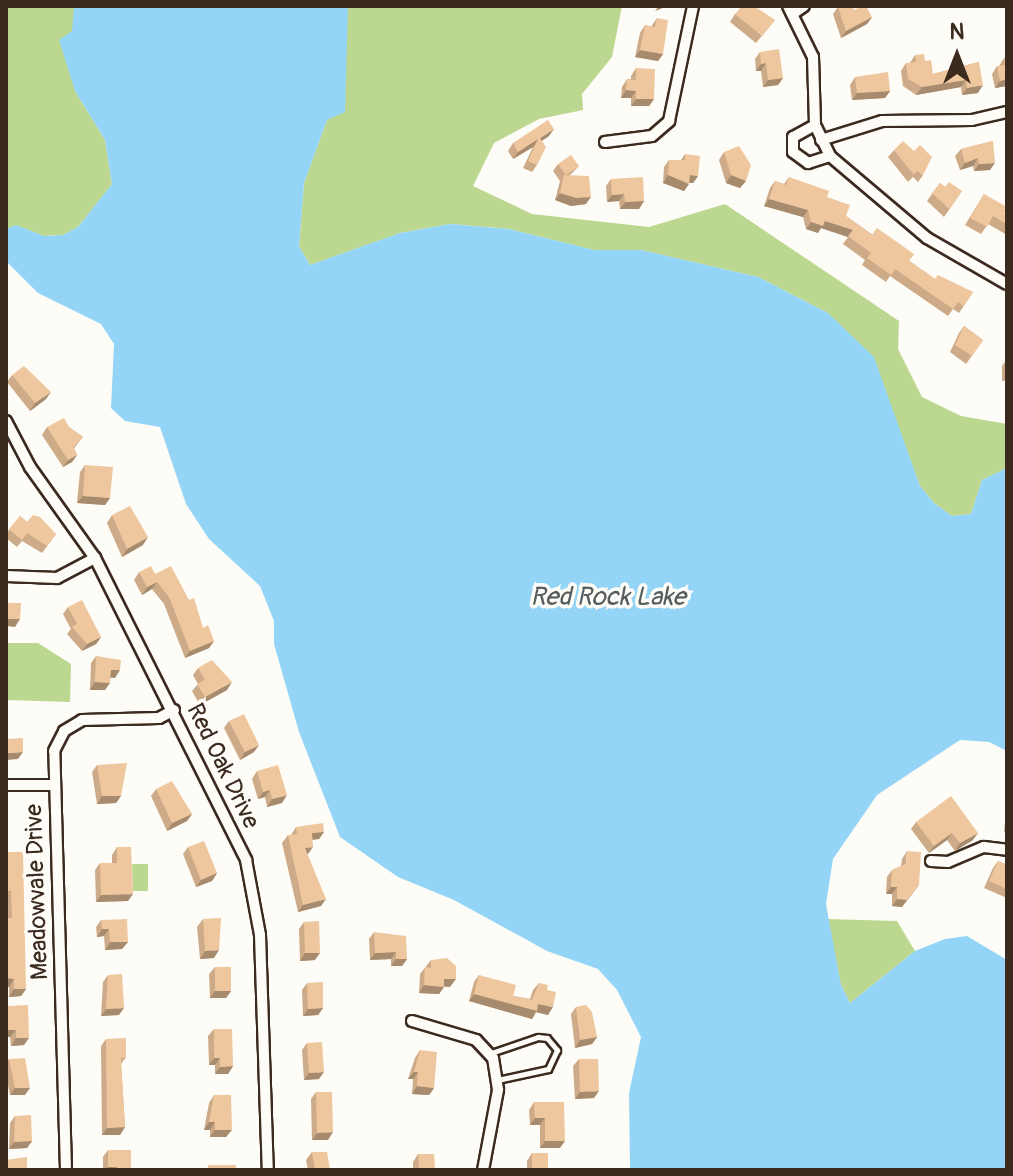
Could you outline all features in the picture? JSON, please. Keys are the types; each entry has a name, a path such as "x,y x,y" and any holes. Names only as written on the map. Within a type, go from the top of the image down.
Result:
{"street":[{"path":"605,142 641,140 669,121 693,6"},
{"path":"804,6 791,10 813,57 815,125 830,156 927,238 1007,284"},
{"path":"821,140 882,121 972,120 1007,112"},
{"path":"815,125 793,137 793,152 808,163 830,156"},
{"name":"Red Oak Drive","path":"6,421 30,467 95,558 174,710 254,884 260,935 268,1170"},
{"path":"6,576 57,578 95,558"},
{"name":"Meadowvale Drive","path":"66,1170 54,751 72,725 94,718 159,718 174,710"},
{"path":"6,785 53,785"},
{"path":"931,861 948,862 993,846 1007,850"},
{"path":"412,1021 476,1040 490,1054 497,1080 483,1170"}],"lane":[{"path":"490,1054 538,1037 547,1038 557,1050 548,1069 497,1080"}],"green space":[{"path":"6,6 74,6 75,91 105,140 112,184 78,227 63,235 44,236 16,225 6,229"},
{"path":"348,6 622,6 612,57 582,94 583,110 539,119 494,143 473,186 532,214 649,227 725,204 899,321 898,349 922,397 961,416 1007,424 1007,468 982,480 971,514 952,516 934,503 920,486 881,380 841,327 828,313 758,277 641,250 594,250 509,229 450,224 400,233 310,265 299,246 304,183 327,120"},
{"path":"6,643 38,643 71,664 70,702 6,700"},
{"path":"132,864 148,864 148,891 133,891"},
{"path":"827,919 897,921 915,951 850,1003 841,985"}],"water":[{"name":"Red Rock Lake","path":"74,6 348,6 345,112 327,120 304,183 299,246 310,265 400,233 450,224 509,229 594,250 641,250 758,277 828,313 874,357 920,486 934,503 952,516 971,514 982,480 1007,468 1007,751 989,742 960,740 877,795 833,859 826,904 841,985 850,1003 915,951 945,939 967,936 1007,960 1007,1170 630,1170 629,1093 641,1037 617,990 598,969 547,951 454,900 398,877 340,837 299,732 274,644 274,621 260,586 209,539 186,504 160,427 125,421 111,408 114,344 101,324 38,293 6,261 6,229 16,225 44,236 63,235 78,227 112,184 105,140 75,91 59,40 72,31"}],"building":[{"path":"742,6 754,6 775,20 762,36 735,14"},
{"path":"840,6 853,6 854,10 866,6 872,17 846,31"},
{"path":"657,18 668,20 663,54 640,50 645,25 655,27"},
{"path":"779,49 783,78 768,80 766,63 761,64 760,52"},
{"path":"924,54 925,61 931,60 933,74 979,62 983,85 967,88 966,80 922,87 908,79 906,63 916,62 915,55"},
{"path":"1007,57 1007,79 1000,81 997,66 1005,65 1004,58"},
{"path":"636,68 655,69 654,99 636,99 636,91 626,90 627,79 636,80"},
{"path":"888,72 890,91 857,93 855,77"},
{"path":"548,120 554,129 540,138 546,147 537,165 528,161 538,139 518,152 513,143"},
{"path":"903,141 914,151 920,145 932,157 923,175 918,170 914,175 894,150"},
{"path":"993,141 995,163 979,164 978,158 965,163 961,149"},
{"path":"739,146 751,165 746,181 731,175 724,152"},
{"path":"685,154 700,156 698,176 690,175 689,184 668,175 669,160 685,160"},
{"path":"571,155 579,166 566,175 558,164"},
{"path":"564,175 589,176 591,197 576,198 560,193"},
{"path":"643,177 644,201 625,202 624,194 612,195 611,179"},
{"path":"789,177 829,191 827,197 850,205 846,216 872,235 877,228 914,254 909,261 935,279 938,275 973,292 964,306 958,302 953,309 895,269 891,275 867,258 871,253 848,236 853,230 825,221 823,226 811,222 808,210 769,199 775,181 786,185"},
{"path":"949,182 962,191 949,209 932,193 940,183 945,187"},
{"path":"984,194 1007,207 1004,214 1007,215 1007,224 993,216 987,227 970,218"},
{"path":"964,326 983,340 972,356 955,345"},
{"path":"24,366 51,392 35,403 12,375"},
{"path":"64,418 69,427 83,437 73,447 77,455 68,460 47,427"},
{"path":"85,465 113,467 110,498 83,496"},
{"path":"130,506 148,537 127,549 112,515"},
{"path":"33,515 40,517 56,534 47,546 27,533 22,540 9,529 20,516 27,522"},
{"path":"151,566 155,574 171,566 189,600 194,598 203,628 208,625 214,641 190,651 169,597 157,582 147,587 139,572"},
{"path":"82,600 101,637 87,644 72,627 77,624 68,607"},
{"path":"6,603 21,603 20,619 6,619"},
{"path":"96,656 121,660 120,670 111,670 110,683 95,682"},
{"path":"212,660 232,682 205,697 197,684 205,680 198,668"},
{"path":"244,714 259,745 245,752 229,721"},
{"path":"23,738 23,752 6,753 6,739"},
{"path":"127,763 121,796 102,796 97,765"},
{"path":"278,765 287,795 272,799 270,790 263,792 257,771"},
{"path":"172,781 192,814 172,823 156,789"},
{"path":"951,796 978,833 960,843 952,833 934,846 916,822"},
{"path":"323,823 324,832 312,833 313,847 305,848 326,899 303,905 288,835 297,834 296,827"},
{"path":"204,841 217,873 201,880 188,847"},
{"path":"117,847 131,847 133,894 101,895 100,863 117,863"},
{"path":"907,851 921,852 919,885 907,900 897,899 897,887 891,887 892,870 906,864"},
{"path":"6,852 23,852 26,989 14,989 14,979 6,978 6,918 12,918 11,891 6,891"},
{"path":"998,861 1007,865 1007,889 989,881"},
{"path":"221,918 219,950 205,951 203,919"},
{"path":"127,919 128,942 110,942 109,929 102,929 101,920"},
{"path":"319,921 320,953 305,953 304,922"},
{"path":"374,932 406,936 407,959 396,959 396,952 375,953"},
{"path":"447,958 456,966 456,979 444,979 444,987 424,985 425,967 431,968 431,960"},
{"path":"215,967 231,967 231,991 215,991"},
{"path":"122,974 124,1008 106,1009 108,975"},
{"path":"479,975 516,985 513,996 532,1000 539,983 548,985 547,990 556,992 553,1007 538,1004 537,1011 474,994"},
{"path":"323,982 323,1008 308,1009 307,983"},
{"path":"28,1005 29,1038 16,1038 16,1030 8,1030 8,1006"},
{"path":"586,1005 592,1012 597,1037 580,1040 576,1007"},
{"path":"214,1029 232,1029 233,1066 220,1067 220,1058 214,1058"},
{"path":"126,1038 126,1057 121,1058 125,1127 107,1128 106,1039"},
{"path":"322,1042 324,1072 309,1073 307,1043"},
{"path":"420,1050 437,1052 434,1088 417,1086 418,1072 414,1072"},
{"path":"25,1058 30,1088 15,1088 9,1059"},
{"path":"579,1059 598,1059 599,1091 580,1092"},
{"path":"316,1092 332,1092 333,1132 317,1133"},
{"path":"214,1095 231,1095 232,1130 215,1130 215,1122 209,1122"},
{"path":"534,1102 564,1102 565,1141 545,1141 545,1118 535,1118"},
{"path":"31,1115 32,1141 14,1142 15,1116"},
{"path":"108,1150 131,1150 131,1170 108,1167"},
{"path":"312,1152 327,1152 330,1170 315,1170"},
{"path":"532,1153 548,1153 548,1170 532,1170"},
{"path":"418,1154 434,1154 435,1170 419,1170"},
{"path":"27,1157 27,1170 6,1170 6,1160"},
{"path":"208,1165 236,1165 236,1170 208,1170"}]}
